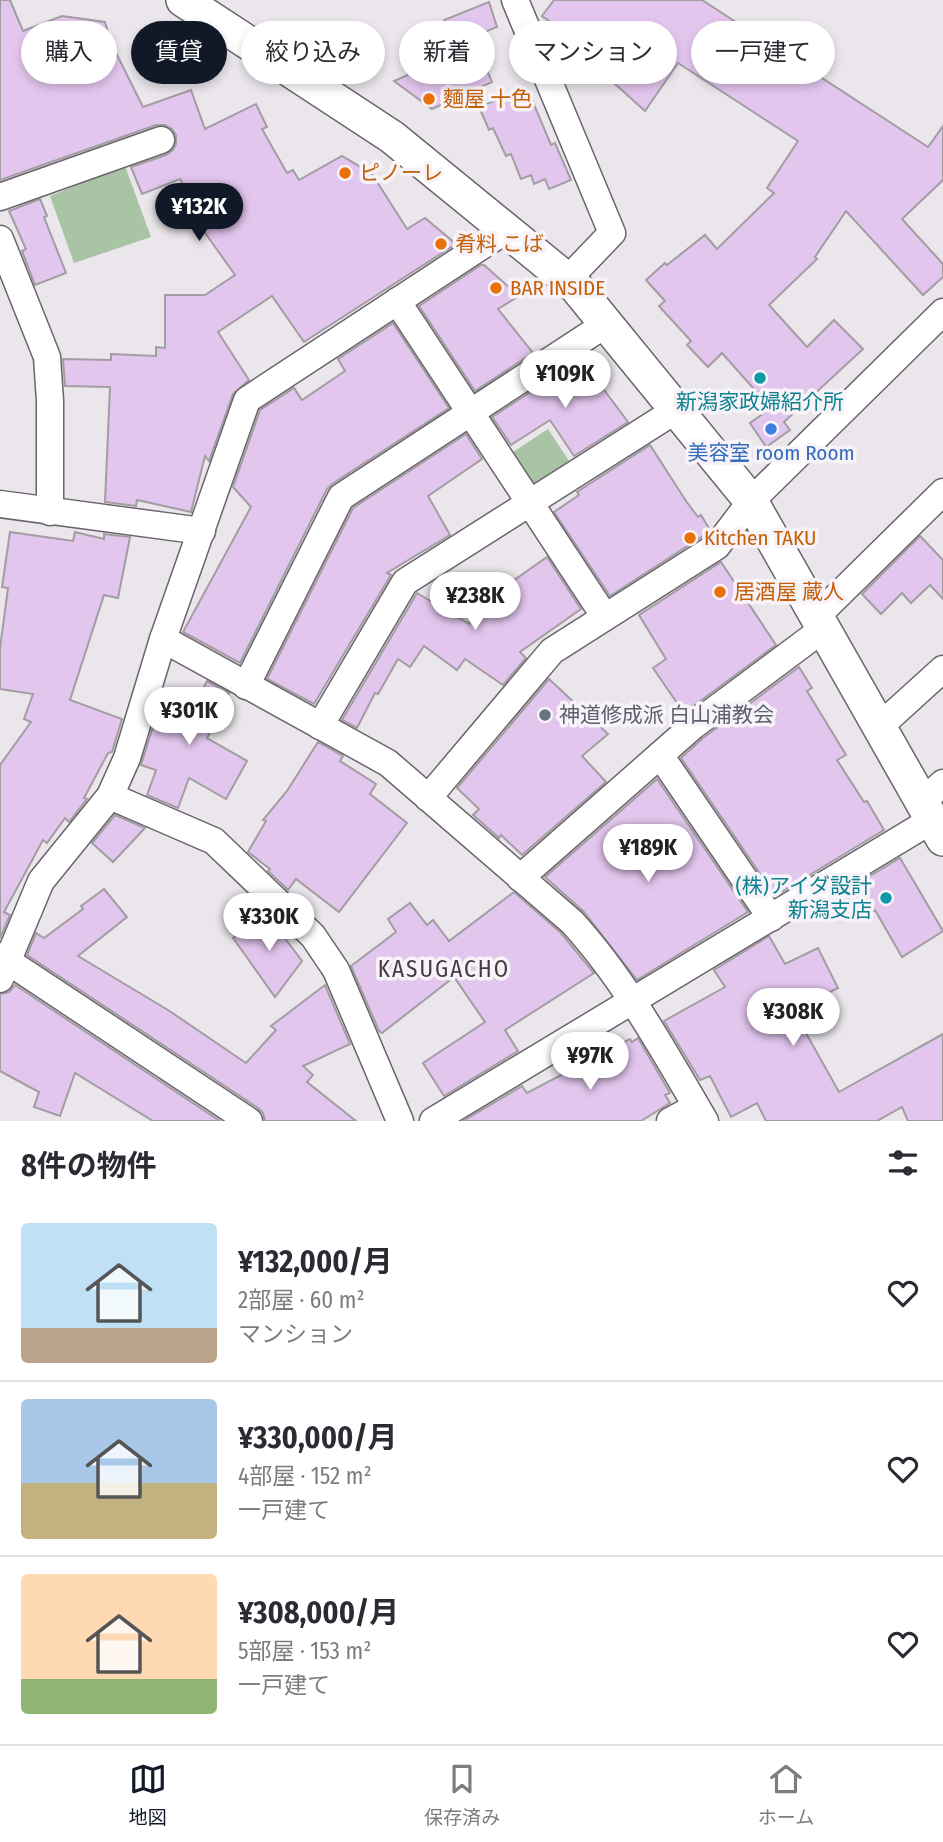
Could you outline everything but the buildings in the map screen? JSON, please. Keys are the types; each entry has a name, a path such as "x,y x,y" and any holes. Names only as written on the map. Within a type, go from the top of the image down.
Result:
{"street":[{"path":"183,0 392,137 576,287 751,501 879,727 935,811 771,918 432,1121"},
{"path":"515,0 612,233 567,280"},
{"path":"0,197 161,140"},
{"path":"249,1121 2,965 41,881 110,796 127,758 163,639 247,400 506,230"},
{"path":"0,239 47,357 50,401 50,512"},
{"path":"397,302 605,617"},
{"path":"428,798 552,651 717,546 751,501 943,312"},
{"path":"246,685 341,497 606,324"},
{"path":"320,726 405,582 676,410"},
{"path":"520,878 693,726 820,623 943,492"},
{"path":"0,504 202,531"},
{"path":"163,639 388,763 572,922 595,947 701,1114 670,1121"},
{"path":"879,727 943,669"},
{"path":"660,755 771,918"},
{"path":"110,796 214,841 313,936 336,970 400,1121"}],"green space":[{"path":"125,166 151,237 74,263 50,196"},
{"path":"548,429 571,464 533,488 510,454"}],"place":[{"name":"麵屋 十色","path":"429,99"},
{"name":"ピノーレ","path":"345,173"},
{"name":"肴料 こば","path":"441,244"},
{"name":"BAR INSIDE","path":"496,288"},
{"name":"新潟家政婦紹介所","path":"760,378"},
{"name":"美容室 room Room","path":"771,429"},
{"name":"Kitchen TAKU","path":"690,538"},
{"name":"居酒屋 蔵人","path":"720,592"},
{"name":"神道修成派 白山浦教会","path":"545,715"},
{"name":"(株)アイダ設計 新潟支店","path":"886,898"}],"district":[{"name":"KASUGACHO","path":"444,969"}]}
